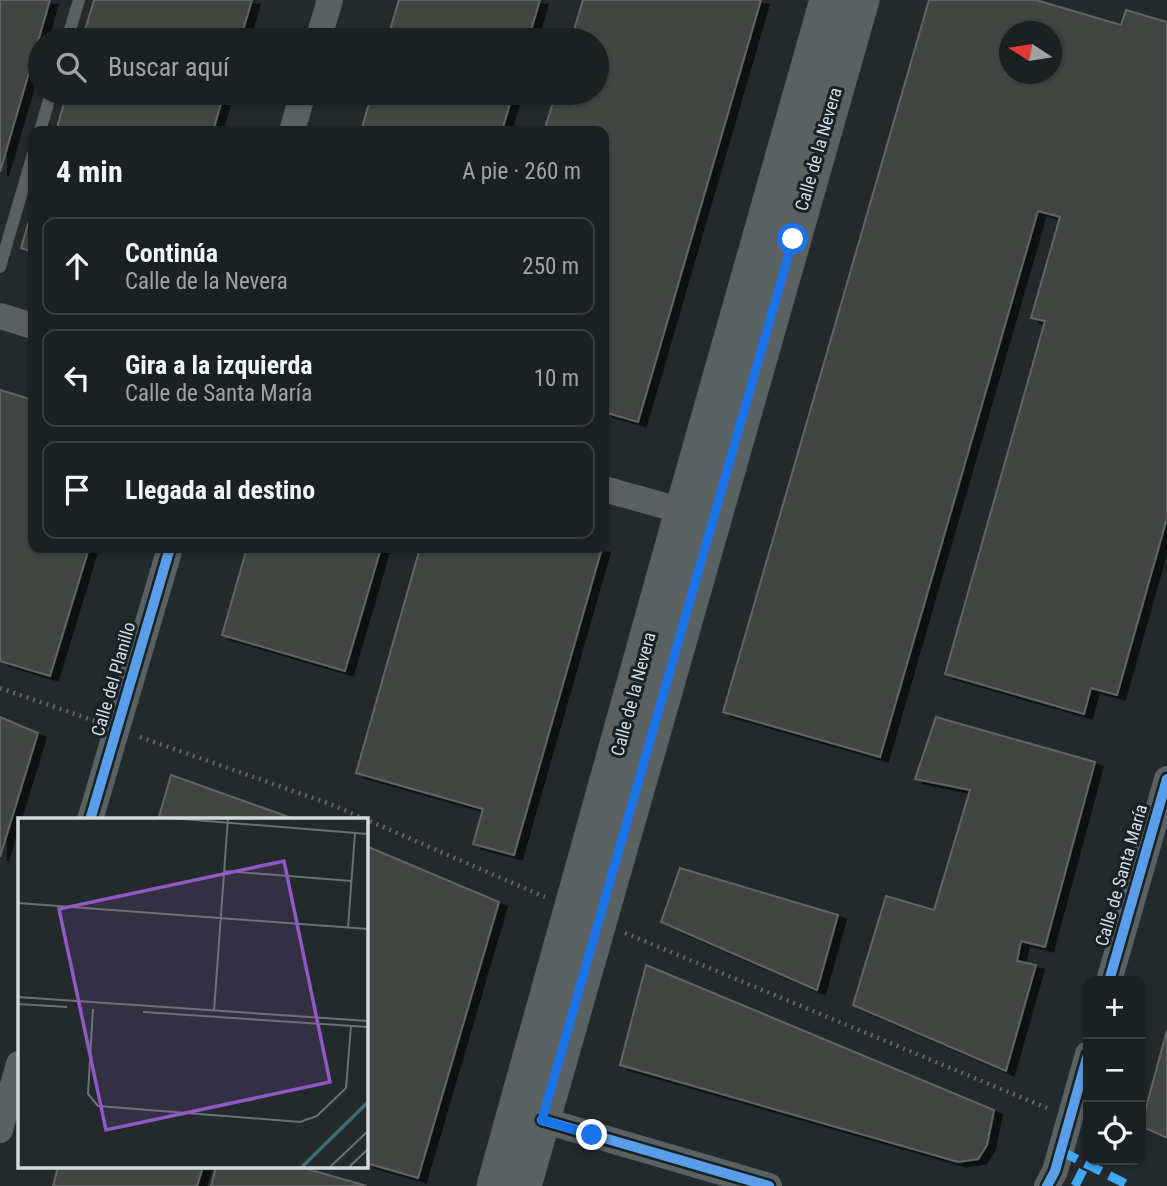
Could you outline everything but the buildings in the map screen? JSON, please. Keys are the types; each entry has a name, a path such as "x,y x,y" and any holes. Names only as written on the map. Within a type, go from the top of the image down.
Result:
{"main road":[{"name":"Calle de la Nevera","path":"523,1186 542,1120 586,916 683,511 828,0"},
{"name":"Calle de la Nevera","path":"495,1186 586,916 861,0"}],"street":[{"path":"322,28 330,0"},
{"path":"293,126 300,105"},
{"path":"0,316 28,324"},
{"path":"609,490 683,511"},
{"name":"Calle del Planillo","path":"91,818 169,553"},
{"name":"Calle de Santa María","path":"1110,976 1167,779"},
{"path":"0,1130 18,1067"},
{"path":"1047,1186 1055,1171 1083,1072"},
{"path":"542,1120 769,1186"}],"lane":[{"path":"71,28 79,0"},
{"path":"41,126 48,105"},
{"path":"0,267 28,171"}],"path":[{"path":"0,688 330,804 362,818"},
{"path":"368,821 586,916 1070,1118"}],"marked path":[{"path":"1061,1151 1130,1186"},
{"path":"1075,1186 1086,1165"}],"cycle path":[{"path":"91,818 169,553"},
{"path":"1110,976 1167,779"},
{"path":"1047,1186 1055,1171 1083,1072"},
{"path":"542,1120 769,1186"}],"route":[{"path":"592,1135 542,1120 793,239"}]}
